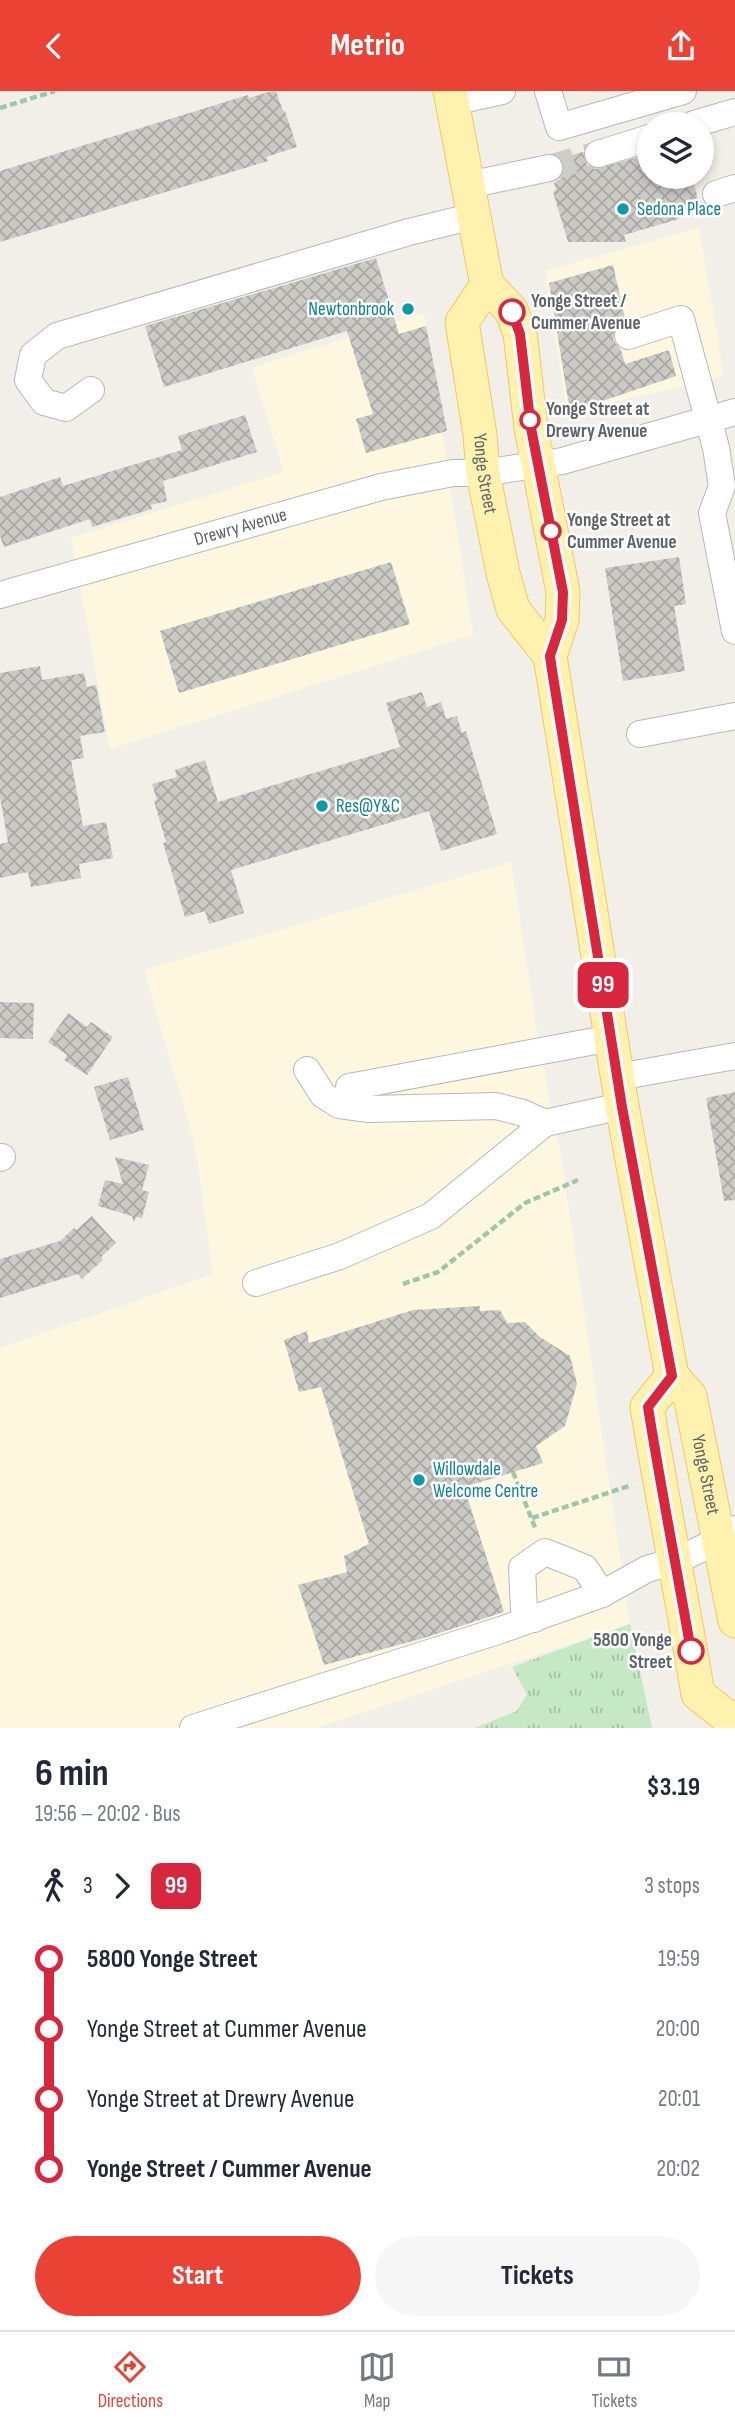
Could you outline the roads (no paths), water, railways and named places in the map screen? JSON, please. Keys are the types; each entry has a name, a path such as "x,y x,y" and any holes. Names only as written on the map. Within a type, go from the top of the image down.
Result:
{"main road":[{"path":"451,97 487,285"},
{"name":"Yonge Street","path":"550,656 513,609 503,573 484,473 462,322 487,285 511,310 520,334 531,428 563,592 562,620 550,656 620,1092 672,1376 690,1396 727,1534 735,1621"},
{"path":"672,1376 648,1407 665,1516 676,1561 698,1694 735,1723"}],"street":[{"path":"451,97 502,91"},
{"path":"548,91 559,127 683,91"},
{"path":"714,118 735,112"},
{"path":"598,153 637,142"},
{"path":"91,390 66,408 44,402 28,380 33,355 57,336 409,232 471,200 549,168"},
{"path":"628,337 681,319 728,485 712,513 735,631"},
{"name":"Drewry Avenue","path":"0,595 381,487 453,473 484,473 562,461 735,412"},
{"path":"640,734 735,716"},
{"path":"349,1087 611,1038"},
{"path":"256,1283 340,1256 431,1216 545,1123 620,1092 735,1056"},
{"path":"307,1070 323,1095 339,1105 369,1109 496,1106 523,1113 545,1123"},
{"path":"194,1728 534,1619 602,1594 647,1569 676,1561 727,1534"},
{"path":"534,1619 524,1610 522,1568 545,1552 585,1568 602,1594"}],"tunnel":[{"path":"549,168 598,154"}],"place":[{"name":"Sedona Place","path":"623,209"},
{"name":"Newtonbrook","path":"408,309"},
{"name":"Yonge Street / Cummer Avenue","path":"512,312"},
{"name":"Yonge Street at Drewry Avenue","path":"530,420"},
{"name":"Yonge Street at Cummer Avenue","path":"551,531"},
{"name":"Res@Y&C","path":"322,806"},
{"name":"Willowdale Welcome Centre","path":"419,1480"},
{"name":"5800 Yonge Street","path":"691,1651"}]}
